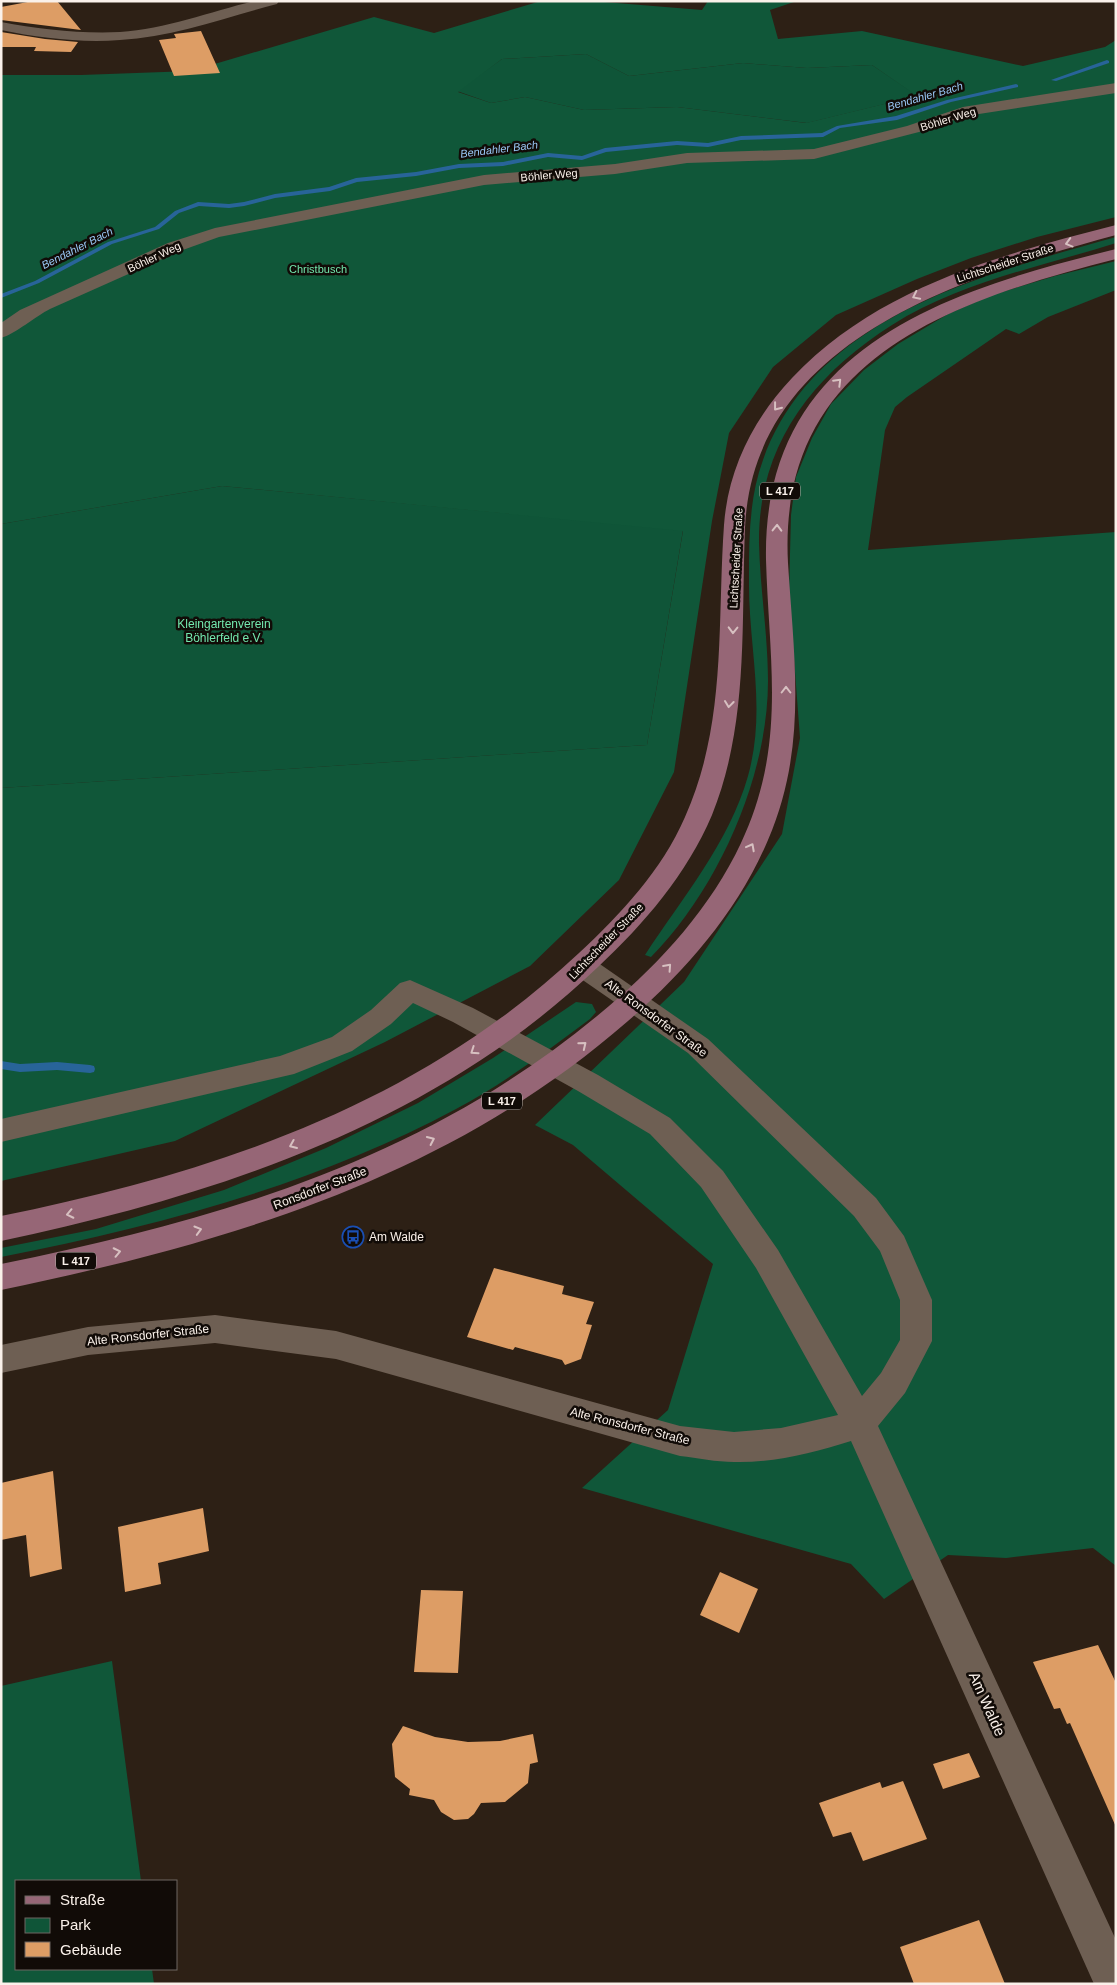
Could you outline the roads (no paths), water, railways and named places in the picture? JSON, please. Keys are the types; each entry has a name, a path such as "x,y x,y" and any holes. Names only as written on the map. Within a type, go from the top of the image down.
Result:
{"main road":[{"name":"Lichtscheider Straße","path":"1,1229 154,1194 273,1154 338,1126 382,1105 450,1068 514,1024 584,967 632,918 657,887 679,854 697,820 710,787 723,746 730,700 736,517 746,462 772,412 805,372 828,350 864,324 897,306 975,272 1036,252 1116,230"},
{"name":"Lichtscheider Straße","path":"608,1025 666,970 700,930 723,896 756,840 770,802 780,762 786,720 786,673 777,558 779,497 785,468 800,432 817,406 832,387 870,352 932,313 1004,284 1116,254"},
{"name":"Ronsdorfer Straße","path":"1,1277 133,1248 222,1223 308,1194 387,1161 454,1129 547,1073 608,1025"}],"street":[{"path":"1,26 38,34 119,36 154,31 272,1"},
{"name":"Böhler Weg","path":"1,332 26,314 44,305 174,247 216,233 484,180 615,169 687,158 814,154 913,129 963,112 1116,88"},
{"name":"Alte Ronsdorfer Straße","path":"1,1359 88,1341 214,1329 336,1345 680,1441 734,1447 781,1443 826,1434 860,1423 892,1383 916,1341 916,1300 893,1245 865,1207 698,1046 584,967"},
{"name":"Am Walde","path":"1,1131 284,1066 342,1044 381,1017 410,990 463,1015 580,1079 660,1126 712,1179 767,1259 860,1423 1115,1984"}],"waterway":[{"name":"Bendahler Bach","path":"1054,80 1107,62"},
{"name":"Bendahler Bach","path":"1,296 37,282 110,243 157,228 177,212 198,204 229,206 244,204 275,196 330,189 356,180 416,174 459,166 503,164 548,155 582,158 605,150 677,143 708,145 741,138 823,135 839,127 897,118 949,101 1016,86"},
{"path":"1,1065 20,1068 57,1066 90,1069"}],"place":[{"name":"Am Walde","path":"353,1237"}],"park label":[{"name":"Christbusch","path":"318,269"},
{"name":"Kleingartenverein Böhlerfeld e.V.","path":"224,631"}]}
